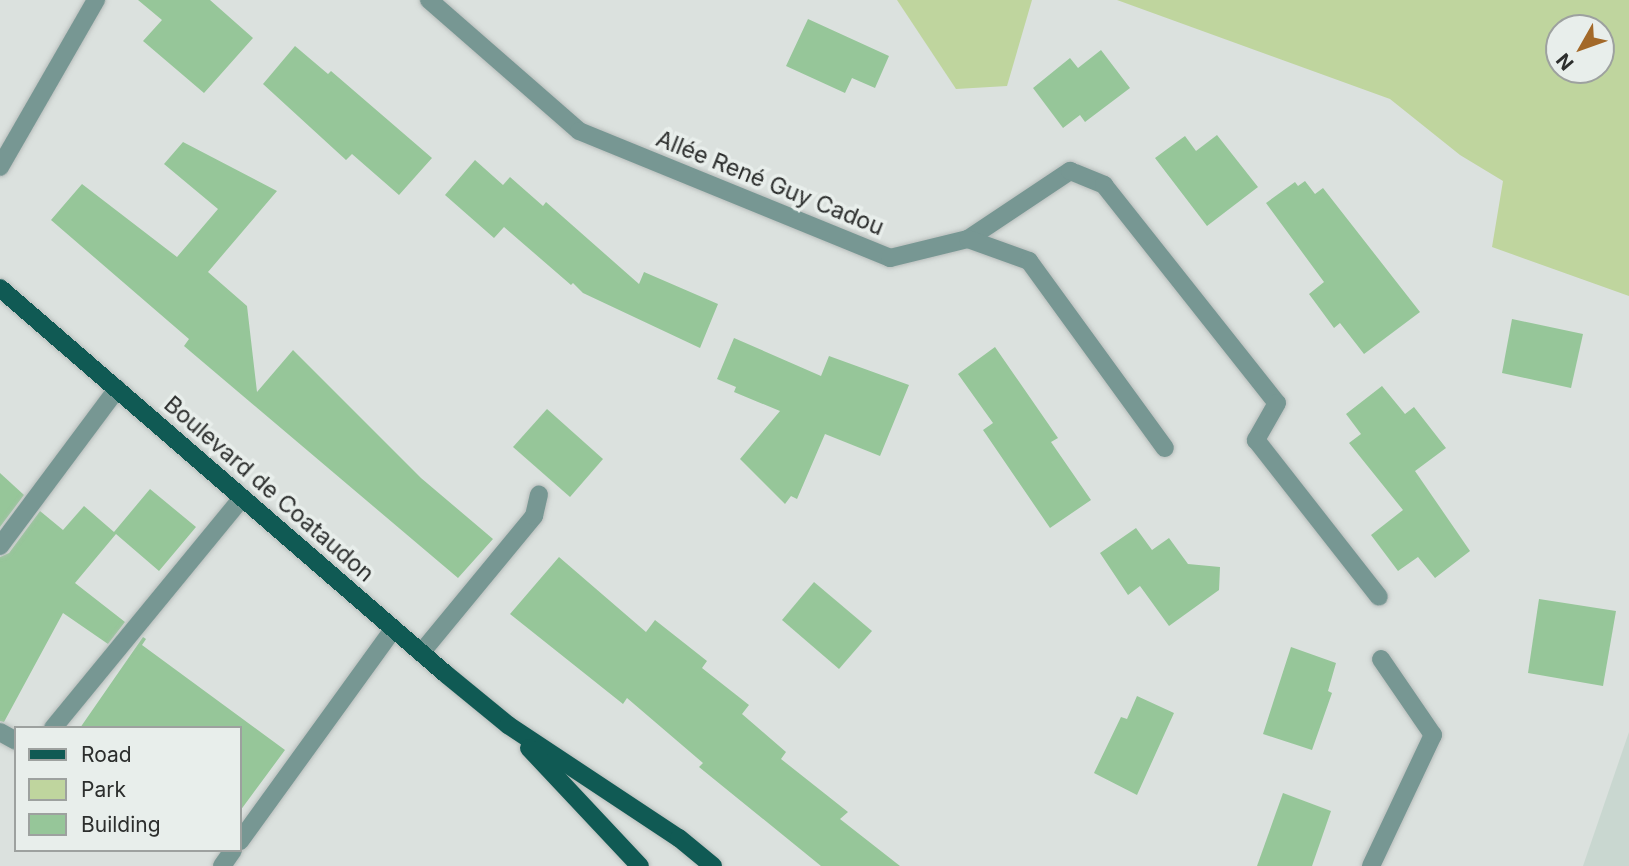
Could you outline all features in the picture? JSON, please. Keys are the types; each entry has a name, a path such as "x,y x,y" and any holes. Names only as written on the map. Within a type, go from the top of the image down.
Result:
{"main road":[{"name":"Boulevard de Coataudon","path":"0,288 393,630 508,725 679,838 713,866"},
{"name":"Boulevard de Coataudon","path":"508,725 640,866"}],"street":[{"path":"0,167 96,0"},
{"name":"Allée René Guy Cadou","path":"429,0 579,131 890,258 968,239 1070,172 1104,185 1277,403 1256,440 1379,597"},
{"path":"968,239 1029,261 1166,448"},
{"path":"0,546 117,389"},
{"path":"421,653 534,516 539,495"},
{"path":"55,726 242,498"},
{"path":"242,838 393,630"},
{"path":"1371,866 1433,735 1381,659"}],"shaded area":[{"path":"1629,732 1629,866 1583,866"}],"green space":[{"path":"897,0 1032,0 1007,86 956,89"},
{"path":"1117,0 1629,0 1629,296 1492,247 1503,181 1460,155 1390,99"}],"building":[{"path":"138,0 210,0 253,38 204,93 143,41 162,20"},
{"path":"808,19 889,56 875,88 852,78 845,93 786,66"},
{"path":"295,46 328,74 331,71 432,158 399,195 352,154 346,160 263,84"},
{"path":"1101,50 1130,88 1085,122 1080,115 1063,128 1033,88 1070,58 1078,68"},
{"path":"1217,135 1258,187 1207,226 1155,158 1185,136 1196,151"},
{"path":"183,142 277,191 208,272 247,306 257,392 293,350 421,478 493,539 458,578 184,346 189,339 51,220 82,184 177,257 218,209 164,164"},
{"path":"475,160 503,185 510,177 543,206 546,202 639,284 644,272 718,304 700,348 583,293 504,227 494,238 445,195"},
{"path":"1305,181 1315,194 1323,188 1420,312 1364,354 1340,323 1334,328 1309,294 1324,282 1266,203 1295,182 1298,186"},
{"path":"1512,319 1583,334 1571,388 1502,373"},
{"path":"734,338 821,376 829,356 909,385 880,456 825,434 797,499 791,496 785,504 740,459 780,411 734,392 736,387 717,379"},
{"path":"995,347 1058,438 1051,442 1091,500 1050,528 983,430 993,423 958,374"},
{"path":"1382,386 1405,414 1414,407 1446,448 1415,471 1470,551 1435,578 1418,557 1398,571 1371,535 1403,510 1349,443 1361,434 1346,414"},
{"path":"547,409 603,459 570,497 513,447"},
{"path":"0,473 24,495 0,527"},
{"path":"150,489 196,527 159,571 116,534 75,583 125,622 108,644 63,613 4,722 0,721 0,557 9,553 40,511 63,530 84,506 114,532"},
{"path":"1136,528 1152,550 1169,538 1188,564 1220,567 1219,590 1169,626 1140,586 1128,595 1100,553"},
{"path":"559,557 646,632 655,620 707,661 702,668 749,705 742,714 786,752 781,759 848,812 840,819 900,866 821,866 699,767 703,763 627,698 623,704 510,614"},
{"path":"814,582 872,631 839,669 782,620"},
{"path":"1539,599 1616,611 1603,686 1528,673"},
{"path":"143,637 146,639 142,645 285,750 242,808 242,726 81,726"},
{"path":"1291,647 1336,663 1328,691 1332,693 1312,750 1263,734"},
{"path":"1137,696 1174,713 1137,795 1094,773 1121,717 1127,719"},
{"path":"1283,793 1331,811 1312,866 1257,866"}]}
